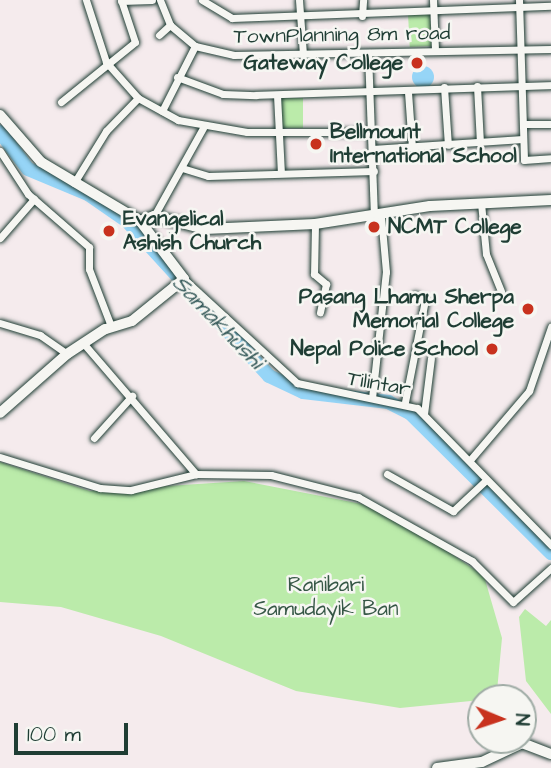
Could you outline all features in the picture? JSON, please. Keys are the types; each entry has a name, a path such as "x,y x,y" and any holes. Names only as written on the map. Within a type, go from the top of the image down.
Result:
{"street":[{"path":"86,0 106,62 138,98 162,111 203,128 371,132"},
{"path":"61,102 106,62 135,42 121,1 152,0"},
{"name":"TownPlanning 8m road","path":"160,0 170,25 195,46 234,55 551,49"},
{"path":"202,0 232,18 362,16 519,4 551,6"},
{"path":"299,0 303,55"},
{"path":"362,16 363,0"},
{"path":"433,0 435,50"},
{"path":"519,4 523,51 524,160 551,158"},
{"path":"159,35 170,25"},
{"path":"162,111 195,46"},
{"path":"368,53 373,171 386,272 372,398"},
{"path":"177,78 223,94 408,92 477,86 551,85"},
{"path":"477,86 480,143"},
{"path":"444,88 448,145"},
{"path":"408,92 412,148"},
{"path":"277,94 281,173"},
{"path":"74,183 106,131 138,98"},
{"path":"0,115 41,162 140,222 184,279 132,321 111,326 67,354 0,413"},
{"path":"523,124 551,124"},
{"path":"140,222 154,216 203,128"},
{"path":"372,149 523,139"},
{"path":"0,151 34,199 89,247 89,269 111,326"},
{"path":"183,168 208,176 373,171"},
{"path":"0,238 34,199"},
{"path":"154,216 205,229 315,224 481,203 551,200"},
{"path":"481,203 486,254 501,291"},
{"path":"315,224 314,274 326,284 320,312"},
{"name":"Tilintar","path":"184,279 297,383 405,402 424,414 470,460 484,482 551,545"},
{"path":"405,402 425,300 415,295"},
{"path":"0,323 40,335 67,354"},
{"path":"470,460 529,391 551,327"},
{"path":"84,344 132,396 196,474"},
{"path":"424,414 431,358"},
{"path":"94,438 132,396"},
{"path":"0,457 100,488 131,490 196,474 271,475 358,497 472,561 513,601 551,568"},
{"path":"387,474 453,512 484,482"},
{"path":"437,768 482,762 522,743 551,754"}],"green space":[{"path":"430,13 432,46 410,47 408,14"},
{"path":"279,98 303,98 303,128 279,128"},
{"name":"Ranibari Samudayik Ban","path":"0,462 90,491 244,481 362,504 407,524 484,576 502,638 498,684 467,684 467,701 400,708 296,691 161,636 61,607 0,602"},
{"path":"525,609 546,626 551,620 551,714 537,696 537,684 528,684 526,681 519,617"}],"water":[{"path":"423,66 431,69 434,77 431,85 423,88 415,85 412,77 415,69"}],"waterway":[{"name":"Samakhushi","path":"0,132 28,169 88,194 127,221 269,376 303,392 388,402 410,413 551,553"}],"place":[{"name":"Gateway College","path":"417,63"},
{"name":"Bellmount International School","path":"316,144"},
{"name":"NCMT College","path":"374,227"},
{"name":"Evangelical Ashish Church","path":"109,231"},
{"name":"Pasang Lhamu Sherpa Memorial College","path":"528,309"},
{"name":"Nepal Police School","path":"492,349"}]}
